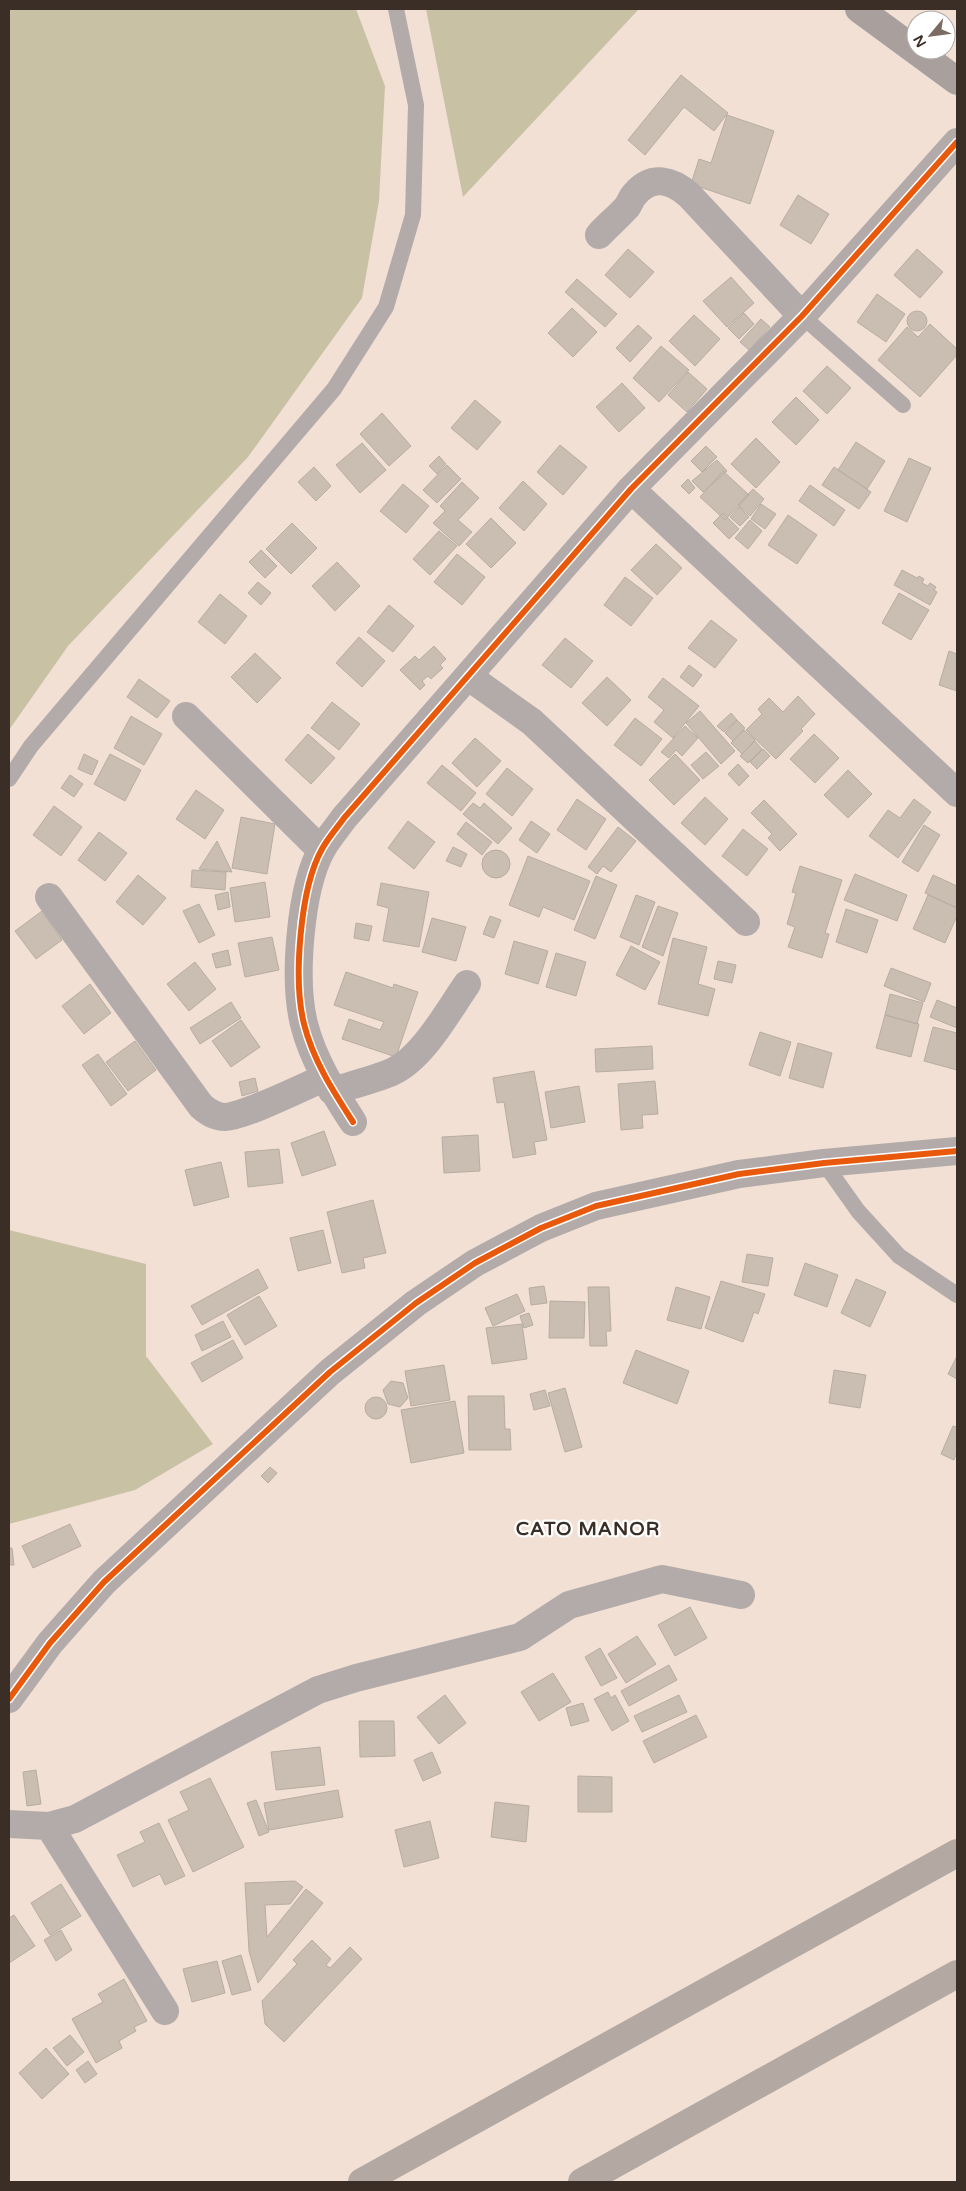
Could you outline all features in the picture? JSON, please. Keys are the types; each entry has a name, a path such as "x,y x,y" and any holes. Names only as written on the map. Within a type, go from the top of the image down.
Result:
{"highway":[{"path":"362,2182 957,1853"},
{"path":"582,2182 957,1974"}],"street":[{"path":"859,9 957,81"},
{"path":"353,1122 328,1084 304,1024 298,976 302,924 312,878 321,850 344,818 470,676 631,489 802,316 957,142"},
{"path":"599,235 628,205 634,194 648,184 662,180 678,186 689,195 802,316"},
{"path":"631,489 957,793"},
{"path":"470,676 532,722 746,922"},
{"path":"186,716 321,850"},
{"path":"49,897 201,1106 218,1116 235,1116 328,1084 393,1072 410,1060 426,1042 467,984"},
{"path":"9,1699 50,1643 104,1582 330,1372 416,1303 475,1263 541,1228 596,1206 739,1174 824,1163 957,1151"},
{"path":"9,1824 49,1826 75,1819 318,1690 356,1678 520,1637 569,1605 662,1579 741,1595"},
{"path":"49,1826 165,2011"}],"lane":[{"path":"9,779 31,746 334,389 386,307 413,215 416,105 396,9"},
{"path":"802,316 903,406"},
{"path":"824,1163 858,1211 899,1256 957,1295"}],"shaded area":[{"path":"9,9 356,9 385,86 379,201 362,298 248,457 68,646 9,730"},
{"path":"426,9 639,9 463,197"},
{"path":"9,1230 146,1264 146,1356 213,1444 135,1490 9,1524"}],"building":[{"path":"681,75 728,113 714,131 684,107 645,155 628,140"},
{"path":"727,115 774,131 750,204 691,184 699,159 711,163"},
{"path":"798,195 829,214 811,244 780,225"},
{"path":"628,249 654,272 630,298 605,275"},
{"path":"917,249 943,272 920,298 894,275"},
{"path":"731,277 754,303 727,327 703,301"},
{"path":"577,279 617,314 605,327 565,292"},
{"path":"877,294 905,314 886,342 857,322"},
{"path":"572,308 597,332 573,357 548,333"},
{"path":"917,311 924,314 927,321 924,328 917,331 910,328 907,321 910,314"},
{"path":"744,313 754,324 739,339 728,328"},
{"path":"694,315 720,339 695,366 669,341"},
{"path":"761,319 770,327 749,350 740,342"},
{"path":"930,324 957,349 957,355 920,397 878,360 907,327 918,337"},
{"path":"638,325 652,338 630,362 616,348"},
{"path":"661,346 689,370 659,402 633,378"},
{"path":"827,366 851,388 827,414 803,391"},
{"path":"688,372 707,389 687,412 668,395"},
{"path":"622,383 645,408 619,432 596,407"},
{"path":"796,397 819,420 796,445 772,422"},
{"path":"475,400 501,422 477,450 451,428"},
{"path":"382,413 411,446 389,466 360,434"},
{"path":"756,438 780,462 756,488 731,464"},
{"path":"856,442 885,461 867,489 838,470"},
{"path":"362,443 386,470 360,493 336,465"},
{"path":"560,445 587,467 563,495 537,472"},
{"path":"706,446 717,457 702,472 691,461"},
{"path":"439,456 446,464 437,474 429,466"},
{"path":"909,458 931,468 907,522 884,511"},
{"path":"717,460 727,471 703,492 692,481"},
{"path":"447,465 461,479 437,503 423,490"},
{"path":"314,467 331,486 316,501 298,482"},
{"path":"834,467 871,492 859,509 822,485"},
{"path":"723,471 749,495 725,520 700,497"},
{"path":"688,479 695,488 689,494 681,486"},
{"path":"523,481 547,504 524,531 499,508"},
{"path":"462,482 479,498 458,520 472,532 459,546 433,523 445,511 440,506"},
{"path":"403,484 429,506 406,533 380,511"},
{"path":"810,485 845,510 834,526 799,501"},
{"path":"753,489 764,499 750,516 738,505"},
{"path":"761,504 776,514 765,529 751,519"},
{"path":"739,507 749,517 740,526 730,517"},
{"path":"723,513 739,529 729,539 713,523"},
{"path":"788,515 817,535 797,564 768,545"},
{"path":"491,518 516,543 491,568 466,544"},
{"path":"750,520 762,531 748,549 735,538"},
{"path":"292,523 317,548 291,574 266,549"},
{"path":"439,531 457,546 430,575 413,559"},
{"path":"656,544 682,568 657,595 631,570"},
{"path":"261,550 277,566 265,578 249,562"},
{"path":"457,554 485,577 462,605 434,582"},
{"path":"337,562 360,586 335,611 312,586"},
{"path":"902,570 917,578 919,576 924,579 922,583 928,586 930,583 936,587 934,590 937,592 930,605 894,585"},
{"path":"625,577 653,598 631,626 604,605"},
{"path":"258,582 271,593 261,605 248,593"},
{"path":"899,593 929,610 911,640 882,623"},
{"path":"220,594 247,616 225,644 198,622"},
{"path":"389,605 414,626 393,652 367,632"},
{"path":"711,620 737,640 715,668 688,648"},
{"path":"359,637 385,661 362,687 336,663"},
{"path":"565,638 593,661 571,688 542,665"},
{"path":"434,646 446,659 440,665 443,668 431,679 428,676 422,681 425,685 420,690 400,670 415,656 419,660"},
{"path":"949,651 957,654 957,691 939,685"},
{"path":"255,653 281,678 257,703 231,677"},
{"path":"689,665 702,675 693,687 680,677"},
{"path":"607,677 631,700 607,726 582,703"},
{"path":"663,678 699,706 673,738 654,722 664,710 648,697"},
{"path":"139,679 170,701 157,718 127,697"},
{"path":"798,696 815,714 801,729 803,731 776,759 746,730 762,714 758,709 769,698 783,712"},
{"path":"332,702 360,724 339,750 311,728"},
{"path":"700,711 735,751 721,764 686,723"},
{"path":"731,713 737,720 724,732 717,726"},
{"path":"131,716 162,734 144,765 114,748"},
{"path":"635,718 662,739 641,766 614,745"},
{"path":"737,720 745,728 733,741 725,733"},
{"path":"685,726 698,738 682,756 676,750 669,758 661,752"},
{"path":"744,730 755,740 742,754 731,743"},
{"path":"308,734 335,758 311,784 285,760"},
{"path":"814,734 839,758 815,783 790,759"},
{"path":"475,738 501,761 477,787 452,763"},
{"path":"755,741 762,749 748,763 740,756"},
{"path":"763,749 770,756 757,769 750,762"},
{"path":"706,752 719,766 703,779 691,765"},
{"path":"84,754 98,761 92,775 78,769"},
{"path":"110,754 141,770 125,801 94,784"},
{"path":"675,754 700,780 674,805 649,780"},
{"path":"738,764 749,776 739,786 728,774"},
{"path":"442,765 476,793 461,811 427,783"},
{"path":"507,768 533,789 512,816 486,794"},
{"path":"848,770 872,794 848,818 824,795"},
{"path":"70,775 83,784 74,797 61,788"},
{"path":"196,790 224,810 205,839 176,819"},
{"path":"705,797 728,819 705,845 681,823"},
{"path":"577,799 606,819 586,850 557,830"},
{"path":"914,799 931,812 898,858 869,836 888,810 900,818"},
{"path":"764,800 797,834 780,851 768,838 772,834 751,813"},
{"path":"473,803 480,808 484,803 512,828 498,844 463,814"},
{"path":"54,806 82,827 61,856 33,835"},
{"path":"241,817 275,824 267,874 232,868"},
{"path":"408,821 435,842 414,869 388,848"},
{"path":"531,821 550,834 537,853 519,840"},
{"path":"466,822 492,842 482,855 457,834"},
{"path":"924,825 940,835 918,872 902,862"},
{"path":"618,827 636,841 611,872 603,866 597,874 588,867"},
{"path":"743,829 768,849 747,876 722,856"},
{"path":"99,832 127,853 105,881 78,860"},
{"path":"217,841 232,872 199,869"},
{"path":"453,847 467,854 461,867 446,861"},
{"path":"496,850 506,854 510,864 506,874 496,878 486,874 482,864 486,854"},
{"path":"528,856 590,881 574,920 543,907 539,917 509,905"},
{"path":"800,866 842,880 825,933 829,934 822,958 788,947 795,927 787,924 796,893 792,892"},
{"path":"192,870 226,872 225,890 191,887"},
{"path":"855,874 907,895 897,921 844,900"},
{"path":"138,875 166,898 143,925 116,902"},
{"path":"933,875 957,886 957,908 925,893"},
{"path":"596,876 617,885 595,939 574,930"},
{"path":"265,882 270,917 235,922 230,888"},
{"path":"381,883 429,892 419,947 383,941 389,908 377,905"},
{"path":"228,892 230,907 218,910 215,895"},
{"path":"636,895 655,902 639,945 620,937"},
{"path":"928,895 957,908 957,916 945,943 913,929"},
{"path":"199,904 215,935 199,943 183,911"},
{"path":"658,906 678,913 663,956 642,947"},
{"path":"846,909 878,920 867,953 836,942"},
{"path":"42,911 62,940 36,959 15,931"},
{"path":"490,916 501,920 494,938 483,934"},
{"path":"432,918 466,927 456,961 422,952"},
{"path":"356,923 372,926 369,941 354,938"},
{"path":"272,937 279,970 245,977 238,943"},
{"path":"673,938 707,947 698,984 715,989 708,1016 658,1004"},
{"path":"514,941 548,951 538,984 505,974"},
{"path":"631,946 660,962 645,990 616,975"},
{"path":"228,950 231,965 216,968 212,954"},
{"path":"556,953 586,962 576,996 546,987"},
{"path":"718,961 736,965 732,983 714,979"},
{"path":"195,962 216,989 189,1011 167,984"},
{"path":"891,968 931,983 924,1002 884,986"},
{"path":"346,972 393,988 394,984 418,992 396,1057 342,1039 349,1019 380,1030 384,1022 334,1005"},
{"path":"90,984 111,1013 84,1034 62,1006"},
{"path":"890,994 923,1003 917,1024 885,1015"},
{"path":"937,1000 957,1008 957,1028 930,1017"},
{"path":"231,1002 241,1018 200,1044 190,1028"},
{"path":"885,1015 919,1024 911,1057 876,1048"},
{"path":"241,1020 260,1047 231,1067 212,1041"},
{"path":"933,1027 957,1033 957,1070 924,1061"},
{"path":"760,1032 791,1042 780,1076 749,1065"},
{"path":"135,1041 156,1070 128,1091 106,1062"},
{"path":"798,1043 832,1053 823,1088 789,1078"},
{"path":"652,1046 653,1069 596,1072 595,1049"},
{"path":"98,1054 127,1094 111,1106 82,1065"},
{"path":"534,1071 547,1140 534,1142 536,1154 513,1158 504,1102 497,1103 493,1078"},
{"path":"255,1078 258,1091 242,1096 239,1082"},
{"path":"655,1081 658,1114 642,1115 643,1128 621,1130 618,1084"},
{"path":"579,1086 585,1122 551,1128 545,1092"},
{"path":"324,1131 336,1165 302,1176 291,1143"},
{"path":"478,1135 480,1171 444,1173 442,1137"},
{"path":"279,1149 283,1183 248,1187 245,1152"},
{"path":"221,1162 229,1197 194,1206 185,1170"},
{"path":"373,1200 386,1253 363,1258 365,1268 342,1273 327,1212"},
{"path":"323,1230 331,1263 298,1271 290,1238"},
{"path":"747,1254 773,1258 768,1286 742,1282"},
{"path":"805,1263 838,1275 827,1307 794,1295"},
{"path":"258,1269 268,1288 202,1325 191,1306"},
{"path":"856,1279 886,1292 870,1327 841,1313"},
{"path":"721,1281 765,1294 758,1314 754,1312 743,1342 705,1328"},
{"path":"544,1286 547,1303 531,1305 529,1288"},
{"path":"588,1287 609,1287 611,1331 606,1331 607,1346 590,1346"},
{"path":"676,1287 710,1297 701,1329 667,1320"},
{"path":"517,1294 525,1311 493,1326 485,1308"},
{"path":"259,1296 277,1326 245,1345 227,1315"},
{"path":"550,1301 585,1302 584,1338 549,1338"},
{"path":"529,1313 533,1325 524,1328 520,1316"},
{"path":"223,1321 231,1337 202,1351 195,1335"},
{"path":"522,1324 527,1359 492,1364 486,1328"},
{"path":"233,1340 243,1358 202,1382 191,1363"},
{"path":"636,1350 689,1371 677,1404 623,1383"},
{"path":"957,1356 957,1379 948,1374"},
{"path":"444,1365 450,1400 411,1406 405,1371"},
{"path":"834,1370 866,1375 860,1408 829,1403"},
{"path":"391,1381 403,1383 408,1398 400,1407 388,1404 383,1390"},
{"path":"565,1388 582,1447 565,1452 548,1393"},
{"path":"545,1390 550,1406 534,1410 530,1394"},
{"path":"468,1396 504,1396 505,1429 510,1429 511,1450 469,1450"},
{"path":"376,1397 384,1400 387,1408 384,1416 376,1419 368,1416 365,1408 368,1400"},
{"path":"455,1401 464,1453 411,1463 401,1410"},
{"path":"953,1426 957,1427 957,1452 954,1460 941,1454"},
{"path":"270,1467 277,1473 268,1483 261,1476"},
{"path":"70,1524 81,1546 33,1568 22,1546"},
{"path":"9,1548 12,1548 14,1565 9,1565"},
{"path":"690,1607 707,1638 675,1656 658,1625"},
{"path":"637,1636 656,1664 626,1683 608,1654"},
{"path":"600,1648 617,1678 601,1686 585,1657"},
{"path":"669,1665 677,1680 629,1706 621,1691"},
{"path":"553,1673 571,1702 539,1721 521,1692"},
{"path":"608,1692 611,1698 615,1695 629,1721 612,1731 594,1699"},
{"path":"445,1695 466,1723 439,1744 417,1717"},
{"path":"679,1695 687,1712 642,1732 634,1716"},
{"path":"583,1703 589,1721 571,1726 566,1708"},
{"path":"696,1715 707,1737 654,1763 643,1741"},
{"path":"359,1721 394,1721 395,1756 360,1757"},
{"path":"320,1747 325,1785 276,1790 271,1752"},
{"path":"432,1752 441,1773 423,1781 414,1760"},
{"path":"36,1770 41,1804 27,1806 23,1772"},
{"path":"578,1776 612,1777 612,1812 578,1812"},
{"path":"210,1778 244,1847 193,1872 168,1820 189,1810 180,1792"},
{"path":"338,1790 343,1817 269,1830 264,1803"},
{"path":"256,1800 269,1832 259,1836 247,1803"},
{"path":"495,1802 529,1806 526,1842 491,1837"},
{"path":"430,1821 439,1858 404,1867 395,1830"},
{"path":"159,1823 185,1876 165,1885 160,1874 133,1887 117,1855 145,1842 140,1832"},
{"path":"295,1881 303,1887 290,1904 265,1905 267,1937 306,1889 323,1903 258,1983 249,1951 245,1883"},
{"path":"61,1884 81,1916 50,1935 31,1903"},
{"path":"14,1915 35,1946 9,1963 9,1918"},
{"path":"61,1930 72,1950 56,1961 44,1940"},
{"path":"312,1940 331,1959 326,1965 330,1968 350,1947 362,1959 284,2042 265,2024 262,2001 297,1964 293,1960"},
{"path":"241,1955 251,1990 232,1995 222,1961"},
{"path":"217,1961 225,1993 192,2002 183,1969"},
{"path":"124,1979 147,2021 134,2027 136,2031 119,2041 122,2048 96,2063 72,2019 103,2002 98,1994"},
{"path":"70,2035 84,2052 67,2066 53,2048"},
{"path":"46,2048 69,2074 42,2099 19,2073"},
{"path":"88,2061 97,2074 85,2083 76,2070"}],"cycle path":[{"path":"353,1122 318,1063 304,1024 301,1005 299,960 304,910 314,866 324,845 344,818 631,489 802,316 957,142"},
{"path":"9,1699 50,1643 104,1582 330,1372 416,1303 475,1263 541,1228 596,1206 739,1174 824,1163 957,1151"}],"district":[{"name":"CATO MANOR","path":"588,1529"}]}
